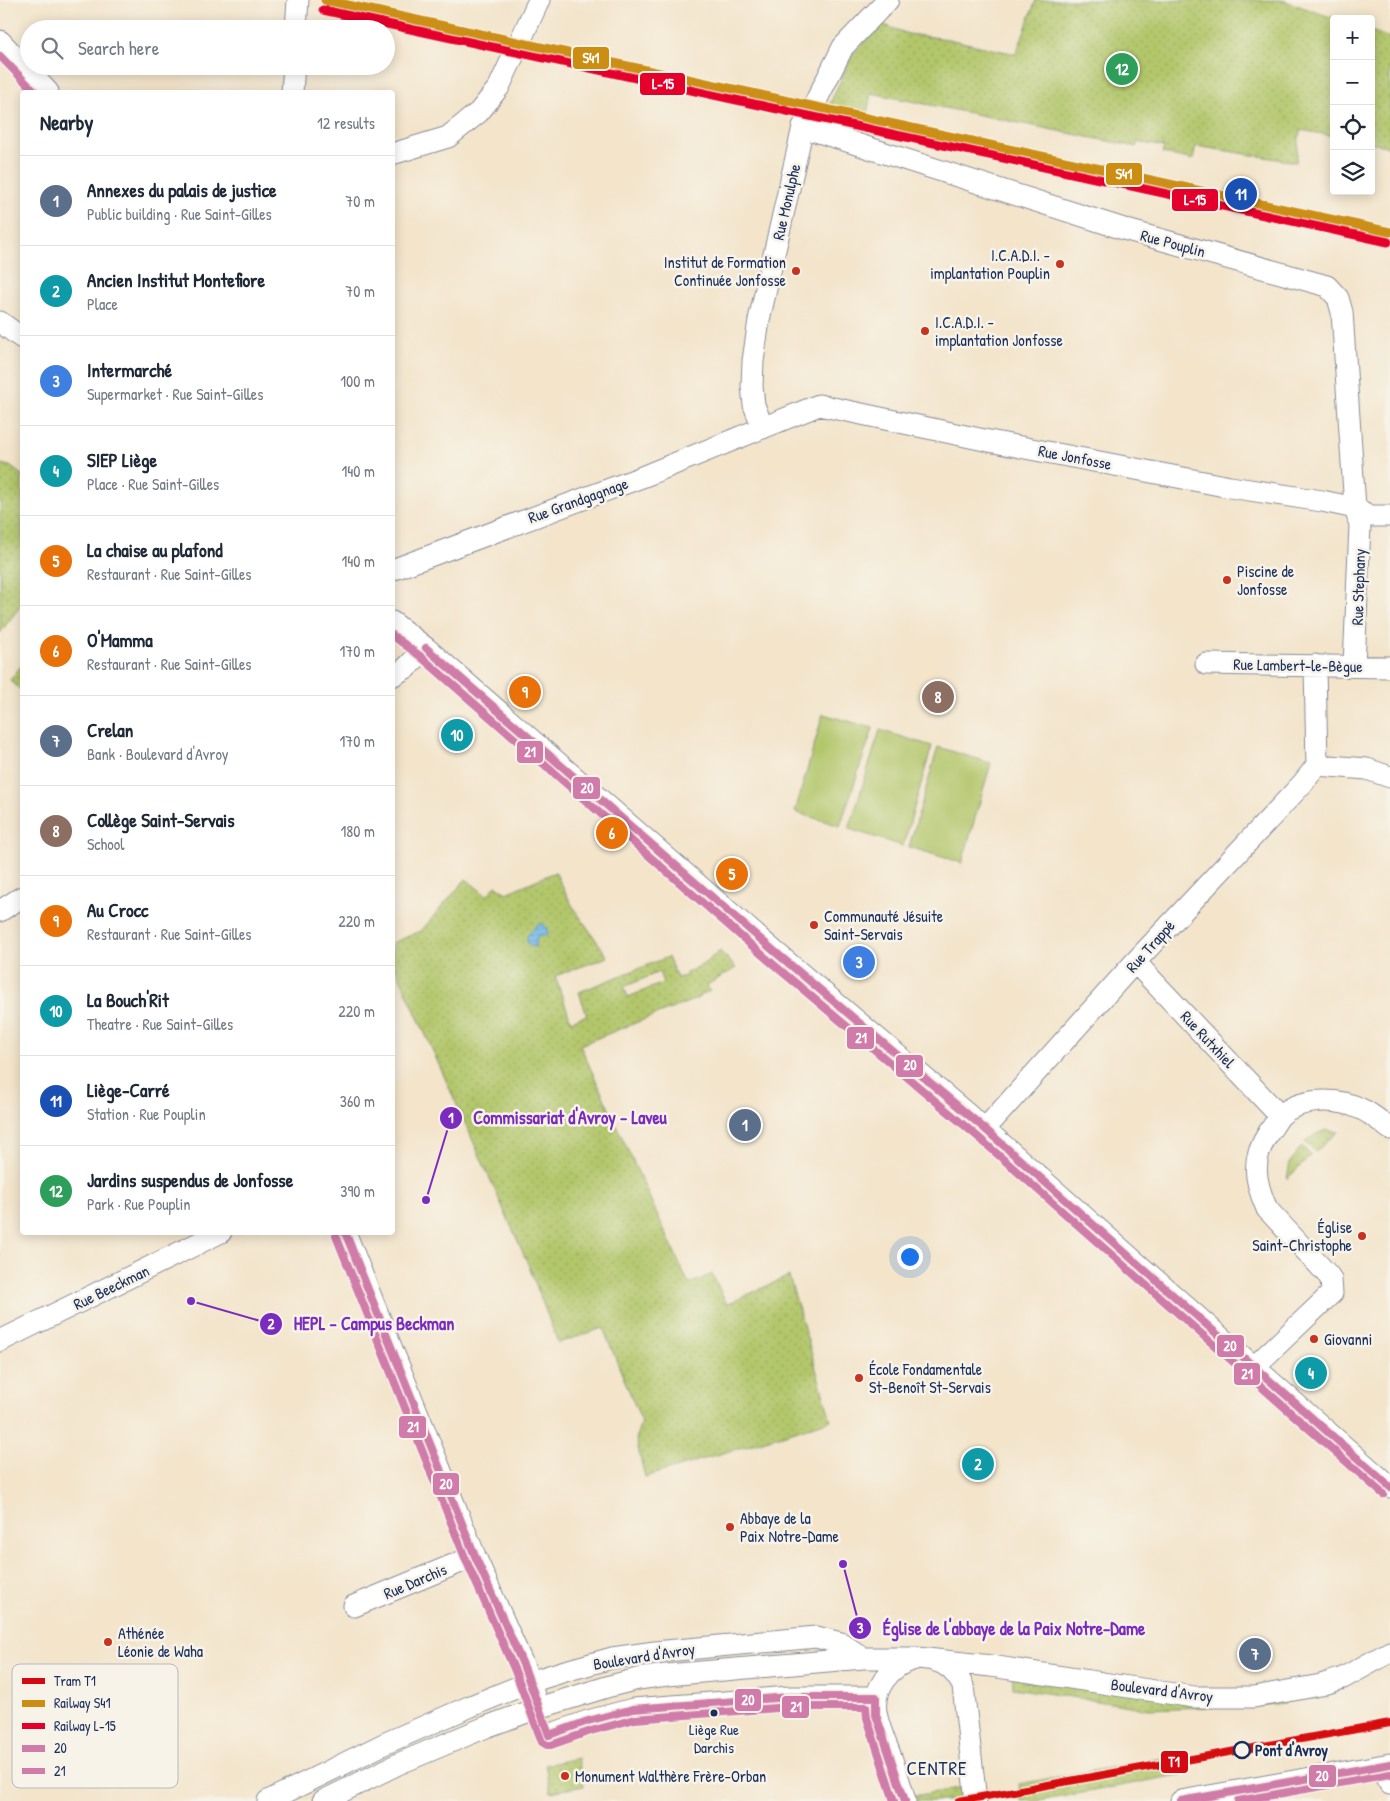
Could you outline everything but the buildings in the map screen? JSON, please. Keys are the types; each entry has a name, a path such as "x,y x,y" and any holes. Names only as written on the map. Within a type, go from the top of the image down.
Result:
{"street":[{"path":"297,20 298,0"},
{"path":"395,153 448,137 479,112 499,87 539,0"},
{"name":"Rue Monulphe","path":"763,428 754,405 752,386 753,361 760,320 803,127 843,47 888,0"},
{"path":"0,41 20,62"},
{"path":"32,75 46,90"},
{"path":"292,90 293,75"},
{"name":"Rue Pouplin","path":"803,127 1126,230 1328,286 1338,298 1342,312 1355,508"},
{"path":"0,322 20,337"},
{"name":"Rue Jonfosse","path":"763,428 819,404 930,430 1230,487 1322,501 1355,508 1370,516 1390,516"},
{"name":"Rue Grandgagnage","path":"395,569 642,477 763,428"},
{"name":"Rue Stephany","path":"1354,666 1360,525 1355,508"},
{"path":"395,624 426,648 774,951 985,1129 1390,1487"},
{"path":"395,674 406,668 426,648"},
{"name":"Rue Lambert-le-Bègue","path":"1206,664 1390,667"},
{"path":"1315,665 1318,765 1367,769 1390,777"},
{"name":"Rue Trappé","path":"985,1129 1135,962 1318,765"},
{"path":"0,911 20,898"},
{"name":"Rue Rutxhiel","path":"1135,962 1280,1116"},
{"path":"1254,1368 1332,1294 1329,1276 1267,1208 1261,1195 1256,1169 1257,1155 1262,1142 1280,1116 1294,1107 1318,1101 1335,1102 1361,1109 1381,1123"},
{"name":"Rue Beeckman","path":"0,1341 215,1235"},
{"path":"346,1235 475,1556 530,1682 538,1708"},
{"name":"Rue Darchis","path":"354,1606 475,1556"},
{"name":"Boulevard d'Avroy","path":"268,1801 386,1743 530,1682 621,1657 655,1652 816,1637 841,1643 864,1658"},
{"name":"Boulevard d'Avroy","path":"323,1801 398,1764 486,1727 538,1708 638,1678 864,1658 923,1659 991,1666 1194,1698 1254,1697 1318,1686 1343,1678 1390,1652"},
{"path":"905,1801 876,1715 876,1697 884,1680 891,1671 906,1661 923,1659"},
{"name":"Boulevard d'Avroy","path":"923,1659 940,1662 950,1668 958,1676 963,1686 976,1801"},
{"path":"548,1735 633,1708 790,1697 876,1697"},
{"path":"1181,1801 1386,1771"}],"green space":[{"path":"1036,0 1282,0 1330,17 1330,135 1300,130 1296,162 1196,146 1193,160 1162,153 1164,147 1138,142 1137,147 871,93 864,132 823,119 852,55 882,24 908,34 948,39 1016,54"},
{"path":"1375,32 1390,38 1390,147 1375,144"},
{"path":"0,464 10,466 20,474 20,607 0,633"},
{"path":"20,668 20,689 10,680"},
{"path":"823,714 873,728 840,826 795,812"},
{"path":"880,730 932,746 903,846 849,829"},
{"path":"938,747 991,763 962,863 909,847"},
{"path":"555,872 573,907 608,957 555,976 571,1021 587,1015 579,992 668,957 677,978 686,976 686,973 702,965 720,951 736,968 707,985 710,991 700,995 701,997 580,1045 689,1284 712,1274 727,1304 789,1276 831,1420 645,1477 636,1440 641,1420 603,1328 558,1343 528,1264 395,966 395,942 421,931 466,879 487,896 496,885 506,893","holes":["659,972 663,983 628,997 624,987"]},
{"path":"1326,1130 1338,1132 1315,1152 1305,1142"},
{"path":"1302,1146 1311,1156 1287,1179 1290,1162"},
{"path":"1012,1669 1194,1697 1283,1692 1285,1704 1149,1709 1013,1688"},
{"path":"1185,1754 1189,1773 1039,1801 1021,1801 1019,1784"},
{"path":"578,1758 584,1786 551,1792 545,1765"},
{"path":"964,1787 965,1801 916,1801 914,1796"}],"water":[{"path":"538,924 545,925 548,932 547,935 537,937 535,947 528,944 527,936"}],"tram line":[{"name":"T1","path":"959,1801 1390,1723"}],"rail line":[{"name":"S41","path":"325,0 1390,232"},
{"name":"L-15","path":"323,10 369,20"},
{"name":"L-15","path":"395,26 1388,242"}],"transit line":[{"name":"21","path":"0,56 33,90"},
{"name":"21","path":"395,637 420,656 767,959 978,1137 1383,1494"},
{"name":"20","path":"426,648 774,951 985,1129 1390,1487"},
{"name":"20","path":"346,1235 475,1556 524,1667 549,1735"},
{"name":"21","path":"336,1236 466,1560 515,1671 542,1742 551,1745 591,1731 635,1719 790,1707 866,1707 867,1718 894,1801"},
{"name":"20","path":"549,1735 588,1721 633,1709 790,1697 876,1697"},
{"name":"20","path":"876,1697 876,1715 905,1801"},
{"name":"20","path":"1181,1801 1390,1764"},
{"name":"21","path":"1238,1801 1390,1774"}],"place":[{"name":"Jardins suspendus de Jonfosse","path":"1122,69"},
{"name":"Liège-Carré","path":"1241,194"},
{"name":"I.C.A.D.I. - implantation Pouplin","path":"1060,264"},
{"name":"Institut de Formation Continuée Jonfosse","path":"796,271"},
{"name":"I.C.A.D.I. - implantation Jonfosse","path":"925,331"},
{"name":"Piscine de Jonfosse","path":"1227,580"},
{"name":"Au Crocc","path":"525,692"},
{"name":"Collège Saint-Servais","path":"938,697"},
{"name":"La Bouch'Rit","path":"457,735"},
{"name":"O'Mamma","path":"612,833"},
{"name":"La chaise au plafond","path":"732,874"},
{"name":"Communauté Jésuite Saint-Servais","path":"814,925"},
{"name":"Intermarché","path":"859,962"},
{"name":"Annexes du palais de justice","path":"745,1125"},
{"name":"Commissariat d'Avroy - Laveu","path":"426,1200"},
{"name":"Église Saint-Christophe","path":"1362,1236"},
{"name":"HEPL - Campus Beckman","path":"191,1301"},
{"name":"Giovanni","path":"1314,1339"},
{"name":"SIEP Liège","path":"1311,1373"},
{"name":"École Fondamentale St-Benoît St-Servais","path":"859,1378"},
{"name":"Ancien Institut Montefiore","path":"978,1464"},
{"name":"Abbaye de la Paix Notre-Dame","path":"730,1527"},
{"name":"Église de l'abbaye de la Paix Notre-Dame","path":"843,1564"},
{"name":"Athénée Léonie de Waha","path":"108,1642"},
{"name":"Crelan","path":"1255,1654"},
{"name":"Liège Rue Darchis","path":"714,1713"},
{"name":"Pont d'Avroy","path":"1242,1750"},
{"name":"Monument Walthère Frère-Orban","path":"565,1776"}],"district":[{"name":"CENTRE","path":"937,1768"}]}
